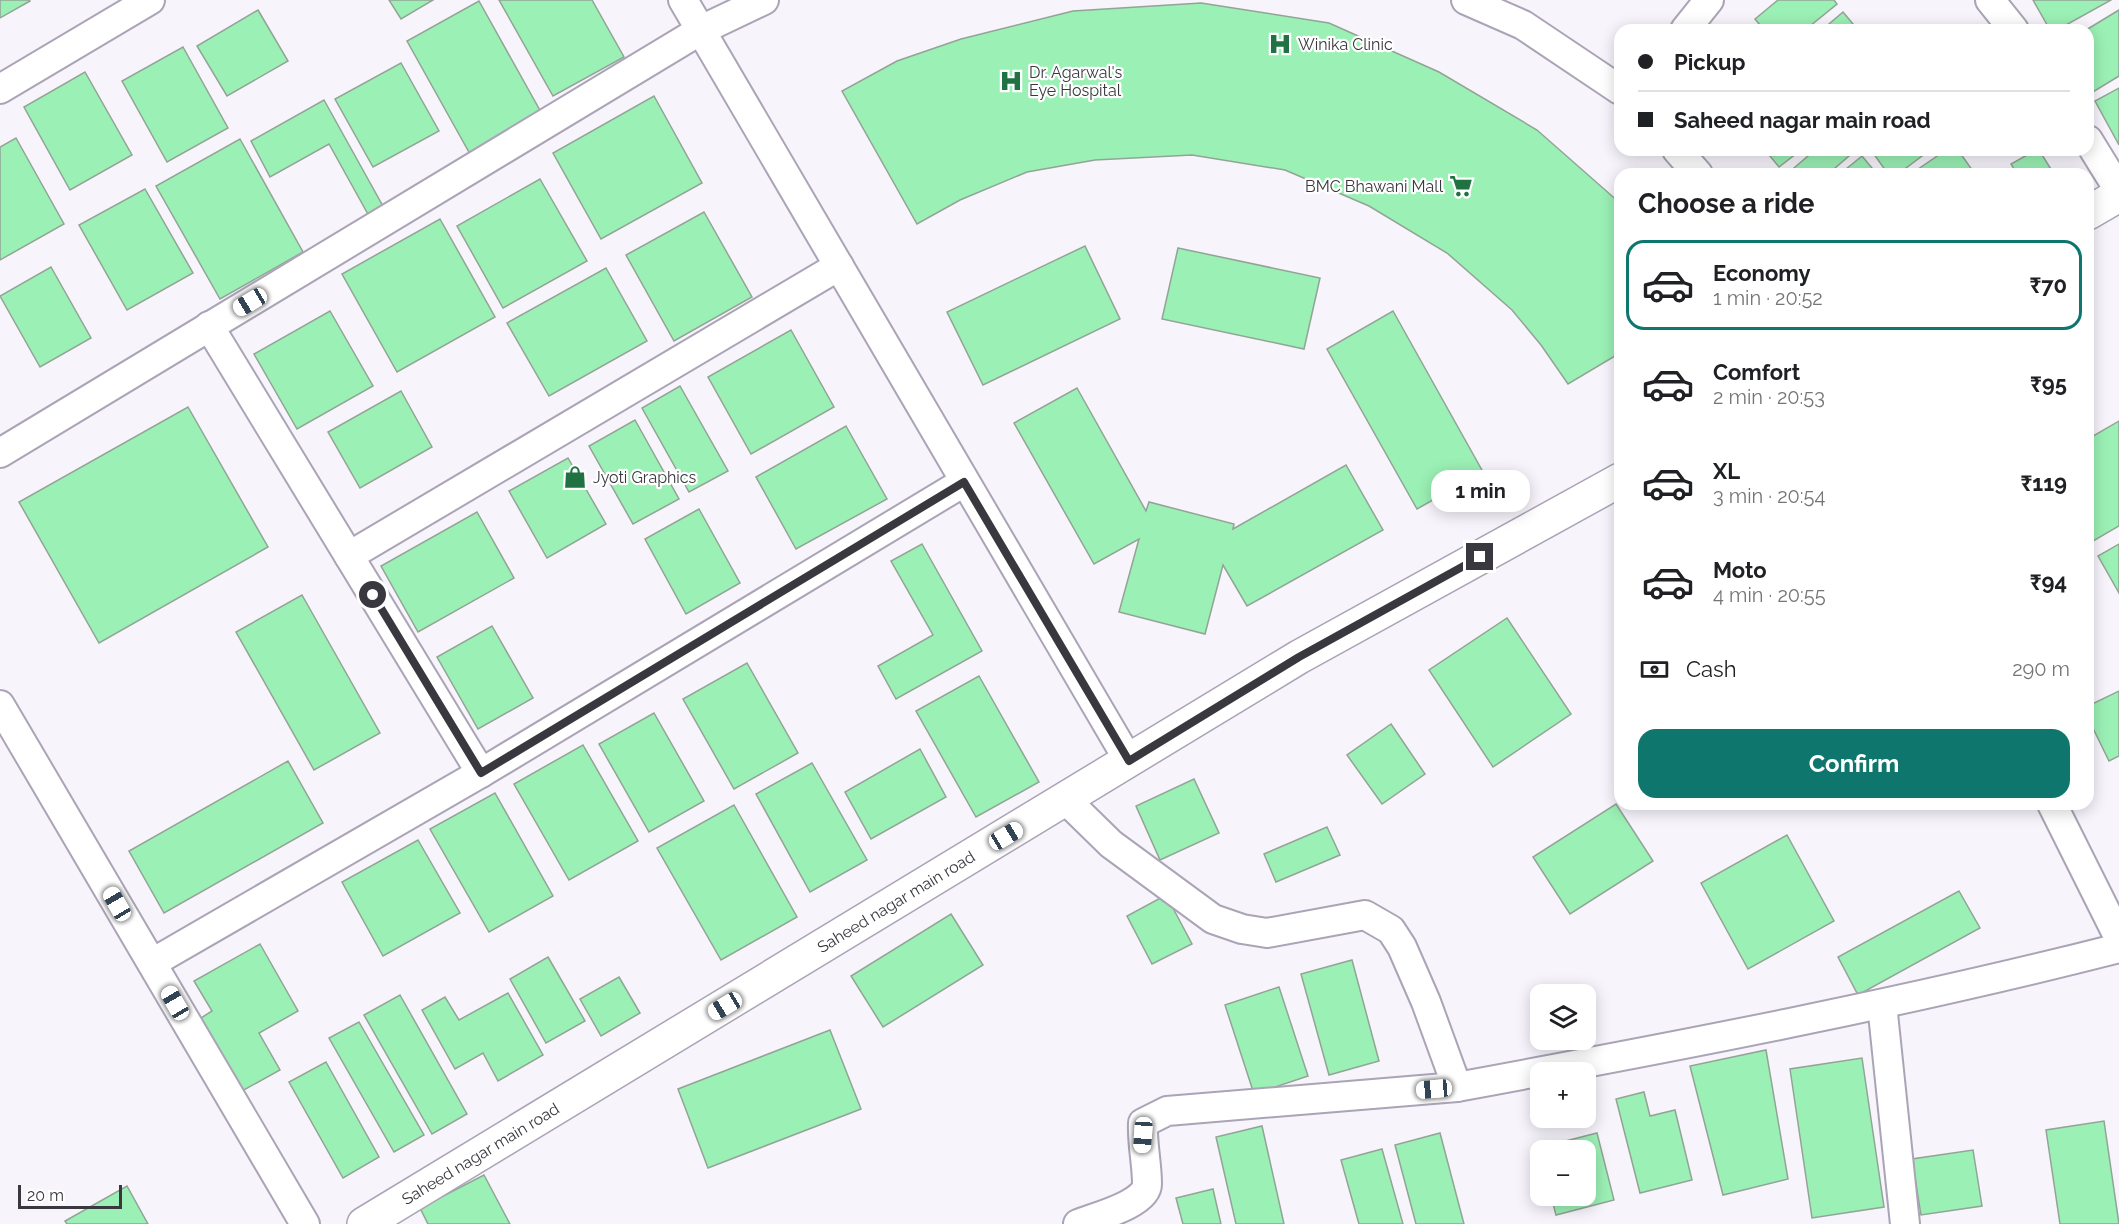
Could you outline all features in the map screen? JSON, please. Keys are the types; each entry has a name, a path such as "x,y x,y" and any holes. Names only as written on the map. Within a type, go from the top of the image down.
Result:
{"street":[{"path":"0,89 150,0"},
{"path":"683,0 1129,761"},
{"path":"0,453 701,30 764,0"},
{"path":"1466,0 1524,25 1614,86"},
{"path":"1690,24 1709,0"},
{"path":"1990,0 2009,24"},
{"path":"2004,0 2018,24"},
{"path":"2094,150 2119,190"},
{"path":"1682,156 1693,168"},
{"path":"2094,210 2119,195"},
{"path":"349,556 839,266"},
{"path":"209,326 481,773"},
{"path":"152,963 481,773 964,482"},
{"name":"Saheed nagar main road","path":"364,1224 1299,657 1614,483"},
{"path":"0,705 305,1224"},
{"path":"1066,800 1111,844 1213,919 1242,929 1268,933 1365,915 1391,930 1402,947 1426,1002 1457,1087"},
{"path":"2055,810 2119,938"},
{"path":"1078,1224 1139,1200 1147,1186 1142,1148 1143,1123 1167,1111 1457,1087 1716,1039 1882,1004 2119,948"},
{"path":"1882,1004 1905,1224"}],"building":[{"path":"0,0 29,0 30,1 0,18"},
{"path":"389,0 433,0 401,19"},
{"path":"499,0 592,0 624,57 553,96"},
{"path":"1778,0 1834,0 1837,4 1812,24 1759,24 1755,19"},
{"path":"2033,0 2111,0 2068,24 2047,24"},
{"path":"479,1 542,114 470,154 407,41"},
{"name":"BMC Bhawani Mall","path":"1201,3 1329,23 1439,72 1537,130 1614,198 1614,357 1568,384 1541,345 1512,310 1447,253 1369,206 1285,170 1192,155 1095,160 1027,172 960,200 917,224 842,91 897,61 961,39 1073,11"},
{"path":"258,10 288,61 227,96 197,46"},
{"path":"2119,10 2119,76 2094,91 2094,25"},
{"path":"1843,12 1853,24 1829,24"},
{"path":"183,47 228,128 167,162 122,81"},
{"path":"401,63 439,131 373,167 335,99"},
{"path":"85,72 132,155 70,190 24,107"},
{"path":"2119,88 2119,145 2095,101"},
{"path":"654,96 702,183 601,239 553,153"},
{"path":"324,100 384,208 369,216 329,144 270,177 251,141"},
{"path":"16,138 64,224 0,260 0,147"},
{"path":"240,139 303,252 220,299 156,186"},
{"path":"1770,156 1793,156 1779,167"},
{"path":"1808,156 1849,156 1835,168 1794,168"},
{"path":"1862,156 1872,168 1847,168"},
{"path":"1875,156 1922,156 1906,168 1884,168"},
{"path":"1937,156 1962,156 1971,168 1920,168"},
{"path":"2025,156 2043,156 2050,168 2013,168 2011,164"},
{"path":"540,179 587,261 503,308 457,226"},
{"path":"145,189 193,273 127,310 79,225"},
{"path":"704,212 752,297 674,341 626,255"},
{"path":"440,219 495,317 397,372 342,274"},
{"path":"1085,246 1120,319 983,385 947,312"},
{"path":"1178,248 1320,278 1304,349 1162,319"},
{"path":"51,267 91,338 40,367 0,296"},
{"path":"606,268 647,341 549,396 507,323"},
{"path":"330,311 373,386 297,429 254,354"},
{"path":"1393,311 1483,472 1417,509 1327,349"},
{"path":"791,330 834,407 751,454 708,377"},
{"path":"680,386 728,471 689,492 642,408"},
{"path":"1077,388 1146,511 1149,502 1234,524 1233,529 1346,465 1383,530 1247,606 1223,565 1205,634 1119,612 1139,539 1094,564 1014,423"},
{"path":"401,391 432,447 360,488 328,432"},
{"path":"188,407 268,547 99,643 19,502"},
{"path":"635,420 679,499 633,524 589,446"},
{"path":"2119,421 2119,526 2094,541 2094,436"},
{"path":"846,426 887,499 796,549 756,477"},
{"path":"568,458 606,524 547,558 509,491"},
{"path":"699,509 740,583 686,614 645,539"},
{"path":"477,512 514,578 418,632 381,566"},
{"path":"922,544 982,651 896,699 878,666 933,635 891,561"},
{"path":"2119,544 2119,593 2098,556"},
{"path":"302,595 380,733 314,770 236,632"},
{"path":"1507,618 1571,714 1493,767 1429,670"},
{"path":"492,626 533,698 478,729 437,657"},
{"path":"747,663 798,753 734,789 683,699"},
{"path":"979,676 1039,782 976,817 916,711"},
{"path":"2119,691 2119,756 2109,761 2094,730 2094,703"},
{"path":"654,713 704,801 649,832 599,744"},
{"path":"1391,724 1425,774 1382,804 1347,755"},
{"path":"583,745 638,841 569,880 514,784"},
{"path":"920,749 946,797 871,839 845,792"},
{"path":"288,761 323,823 164,913 129,851"},
{"path":"812,763 867,860 810,892 756,794"},
{"path":"1194,779 1219,833 1160,860 1136,806"},
{"path":"495,793 553,896 489,932 430,829"},
{"path":"734,805 797,917 721,960 657,848"},
{"path":"1614,805 1614,810 1620,810 1653,861 1570,914 1533,857"},
{"path":"1327,827 1340,855 1276,882 1264,854"},
{"path":"1787,835 1834,921 1748,969 1701,883"},
{"path":"418,840 460,913 383,956 342,882"},
{"path":"1959,891 1980,928 1858,995 1838,957"},
{"path":"1166,895 1192,944 1152,964 1127,916"},
{"path":"951,914 983,965 883,1027 851,976"},
{"path":"260,944 298,1011 259,1033 280,1070 242,1091 201,1018 212,1011 194,981"},
{"path":"548,957 585,1021 546,1043 510,979"},
{"path":"1352,960 1379,1061 1329,1075 1301,974"},
{"path":"619,977 640,1013 601,1036 580,999"},
{"path":"1279,987 1308,1076 1254,1094 1225,1005"},
{"path":"508,993 543,1055 498,1081 483,1053 455,1069 422,1010 445,997 459,1020"},
{"path":"400,995 467,1114 432,1134 364,1015"},
{"path":"359,1022 424,1135 394,1152 329,1038"},
{"path":"830,1030 861,1109 708,1168 678,1089"},
{"path":"1766,1050 1788,1179 1723,1195 1690,1066"},
{"path":"1862,1058 1884,1207 1812,1218 1790,1069"},
{"path":"326,1062 379,1157 343,1178 289,1082"},
{"path":"1644,1092 1650,1116 1675,1110 1692,1180 1640,1193 1616,1099"},
{"path":"2104,1121 2119,1224 2060,1224 2046,1130"},
{"path":"1262,1126 1284,1224 1236,1224 1216,1137"},
{"path":"1440,1133 1464,1224 1416,1224 1395,1145"},
{"path":"1597,1133 1614,1200 1596,1205 1596,1140 1569,1140"},
{"path":"1382,1149 1403,1224 1359,1224 1341,1160"},
{"path":"1973,1150 1982,1206 1921,1215 1912,1159"},
{"path":"484,1175 510,1224 428,1224 420,1208"},
{"path":"127,1186 148,1224 67,1224 65,1221"},
{"path":"1213,1189 1221,1224 1183,1224 1176,1198"},
{"path":"1554,1206 1591,1206 1556,1215"}],"place":[{"name":"Winika Clinic","path":"1280,44"},
{"name":"Dr. Agarwal's Eye Hospital","path":"1011,81"},
{"name":"BMC Bhawani Mall","path":"1461,186"},
{"name":"Jyoti Graphics","path":"575,477"}],"route":[{"path":"373,595 481,773 964,482 1129,761 1299,657 1480,557"}]}
